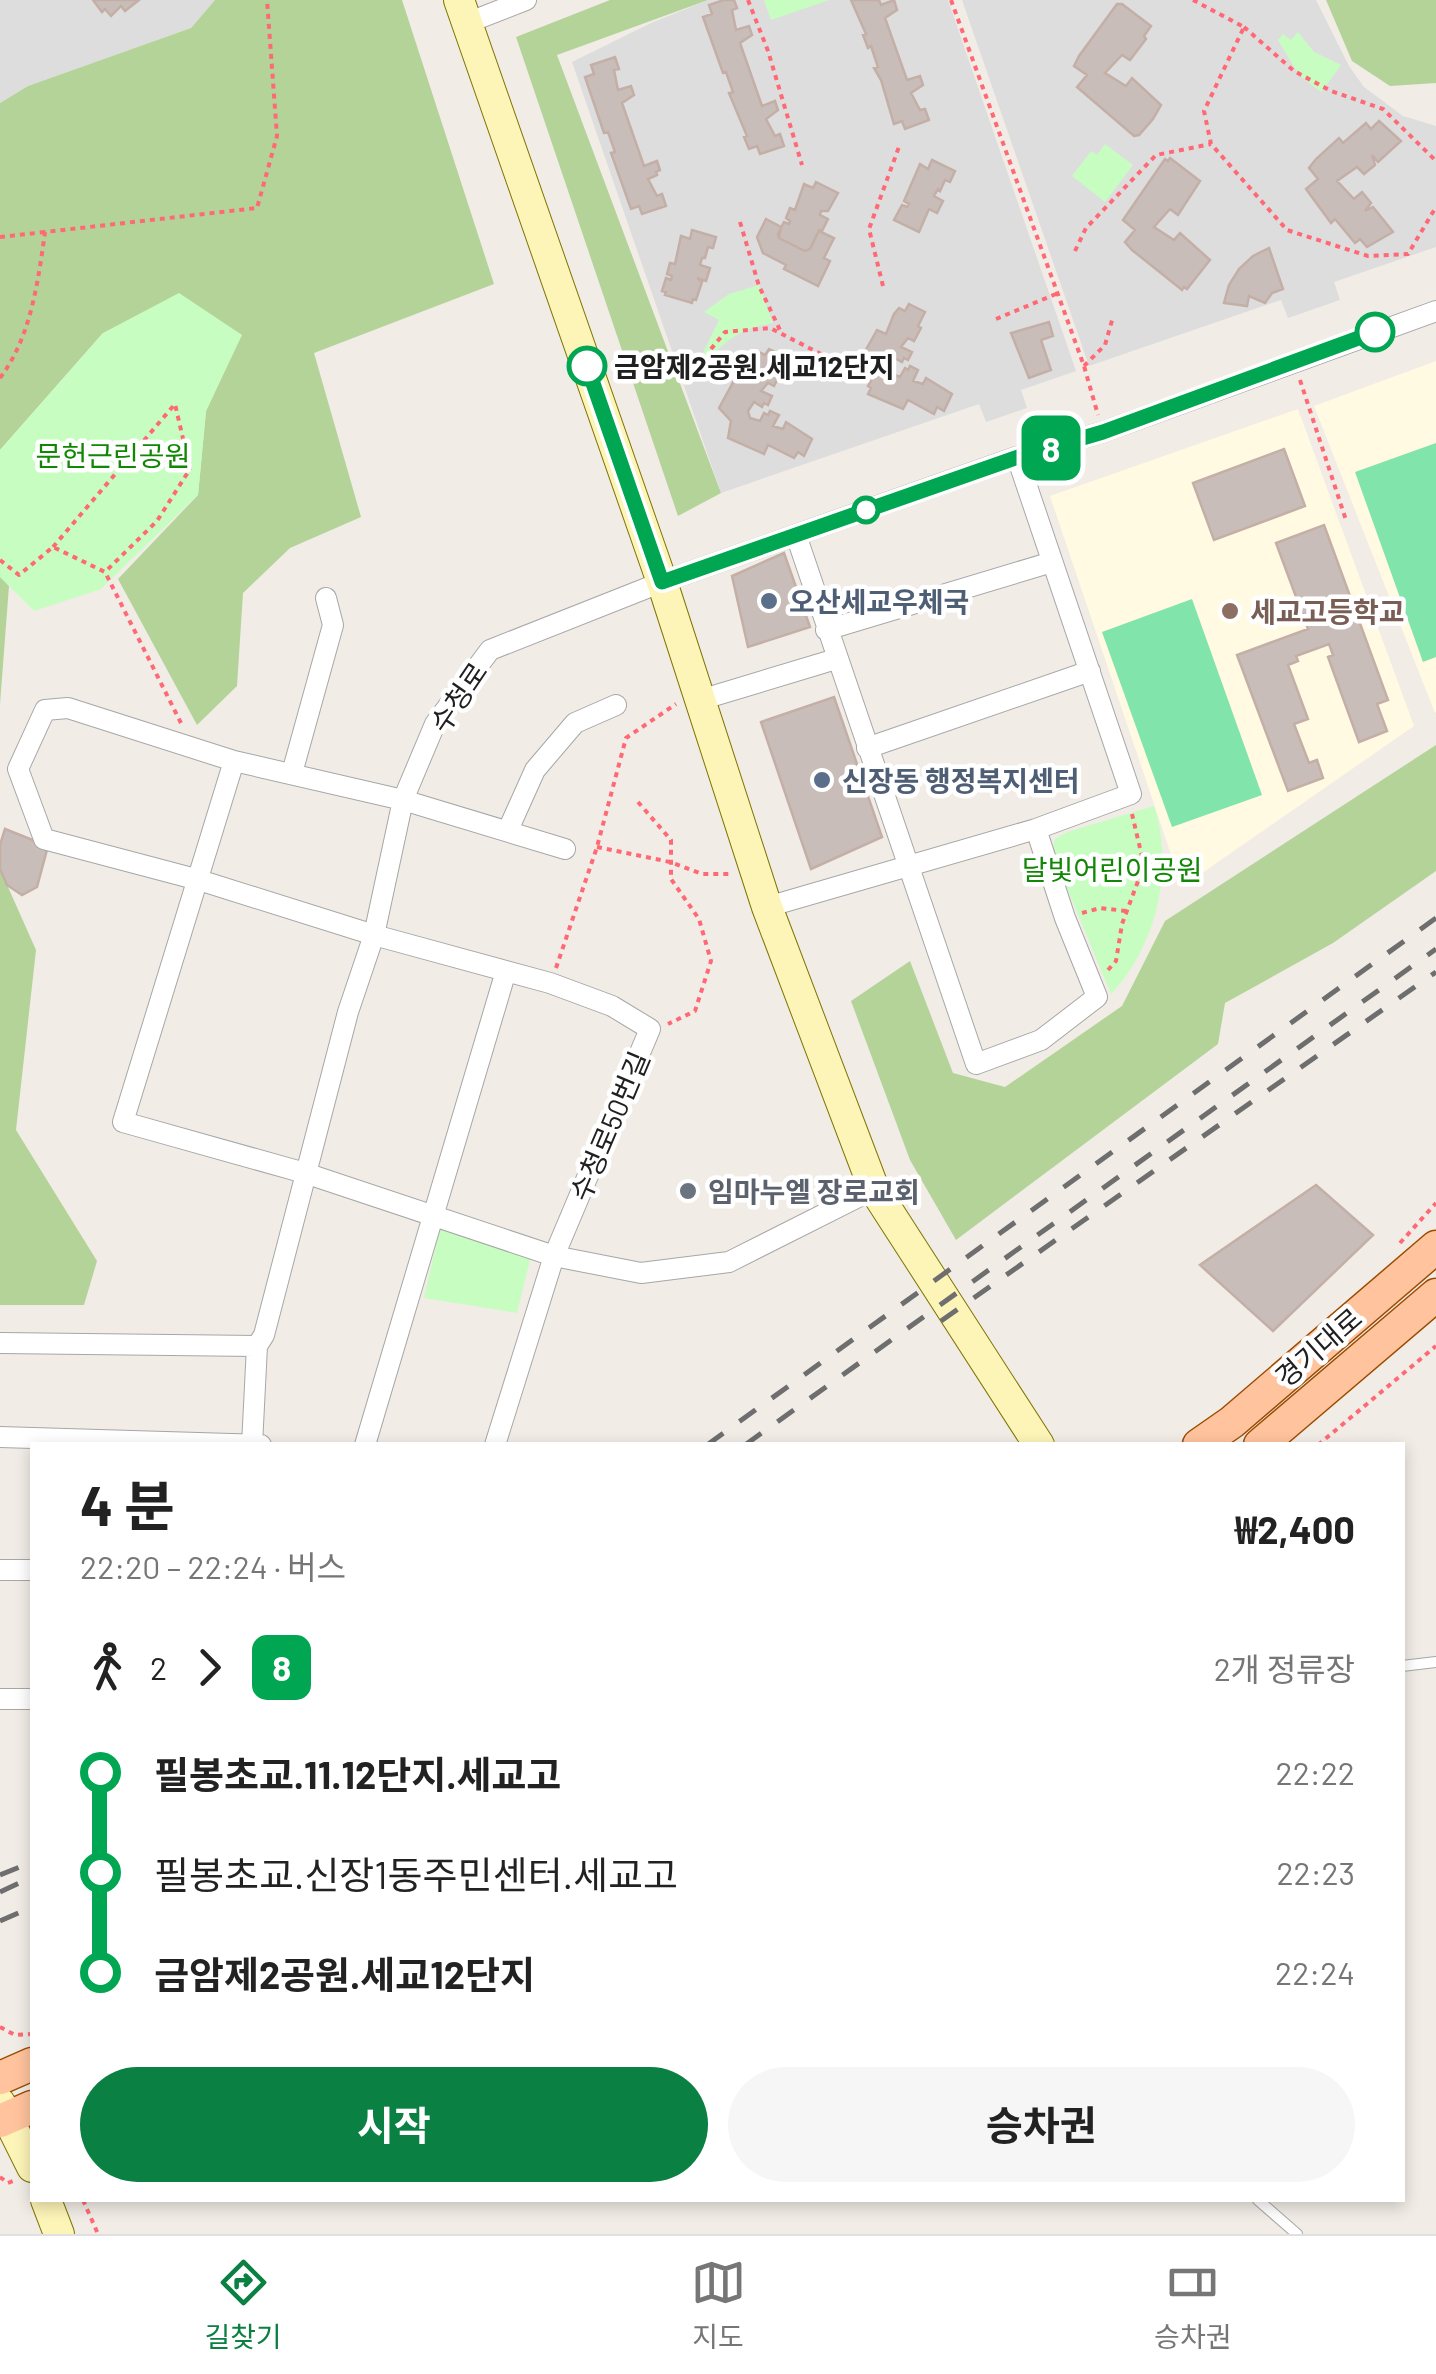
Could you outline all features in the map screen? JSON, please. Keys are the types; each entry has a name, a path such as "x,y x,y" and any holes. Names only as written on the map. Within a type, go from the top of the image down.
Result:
{"main road":[{"path":"1386,1288 1436,1228"},
{"name":"경기대로","path":"1204,1442 1436,1247"},
{"name":"경기대로","path":"1264,1442 1423,1312 1436,1295"},
{"path":"0,2078 30,2065"}],"street":[{"path":"526,0 463,12 662,582 767,907 874,1189 1037,1442"},
{"name":"수청로","path":"252,1442 257,1346 264,1335 348,1012 374,935 403,800 435,724 490,650 662,582 1018,457 1103,432 1436,312"},
{"path":"767,907 1036,828 1131,794 1018,457"},
{"path":"796,535 976,1064 1041,1040 1098,998 1036,828"},
{"path":"826,630 1052,562"},
{"path":"292,774 333,624 326,598"},
{"path":"699,695 836,659"},
{"path":"867,748 1090,671"},
{"path":"508,830 535,770 575,723 616,705"},
{"name":"수청로50번길","path":"192,745 68,708 45,710 18,769 44,839 199,880 374,935 550,984 612,1006 650,1029 554,1256 496,1442"},
{"path":"192,745 234,760 403,800 565,849"},
{"path":"234,760 122,1122 304,1173 554,1256 641,1273 729,1262 874,1189"},
{"path":"366,1442 506,972"},
{"path":"0,1343 257,1346"},
{"path":"0,1437 180,1442"},
{"path":"0,1570 30,1570"},
{"path":"0,1699 30,1698"},
{"path":"10,2112 20,2175"},
{"path":"47,2202 59,2234"}],"lane":[{"path":"1405,1666 1436,1662"},
{"path":"1260,2202 1297,2234"}],"path":[{"path":"0,238 257,208 277,136 267,0"},
{"path":"748,0 768,51 802,165"},
{"path":"951,0 1084,366 1103,432"},
{"path":"1193,0 1244,26 1294,71 1331,91 1383,110 1436,161"},
{"path":"1244,26 1204,111 1210,144 1287,230 1368,256 1408,254 1436,206"},
{"path":"883,286 869,229 900,144"},
{"path":"1074,251 1086,228 1156,155 1210,144"},
{"path":"740,222 759,286 780,332"},
{"path":"0,378 12,362 37,294 45,232"},
{"path":"996,319 1056,294"},
{"path":"1084,366 1105,345 1113,317"},
{"path":"711,348 725,332 770,328 824,356"},
{"path":"1294,361 1346,520"},
{"path":"0,560 19,575 53,547 175,404 190,470 157,522 105,572"},
{"path":"53,547 105,572 192,745"},
{"path":"550,984 597,846 626,738 699,695"},
{"path":"1094,987 1116,961 1126,911 1144,865 1132,826 1131,794"},
{"path":"638,802 672,840 671,878 699,919 711,961 694,1011 650,1029"},
{"path":"597,846 670,862 702,874 756,875"},
{"path":"1066,918 1100,908 1126,911"},
{"path":"1322,1442 1436,1346"},
{"path":"0,2027 15,2035 30,2034"},
{"path":"0,2178 20,2175"},
{"path":"85,2202 98,2234"}],"shaded area":[{"path":"0,0 215,0 191,28 28,86 0,103"},
{"path":"708,0 948,0 1076,371 1021,390 1027,408 986,422 979,404 721,493 572,62"},
{"path":"962,0 1316,0 1364,87 1403,116 1436,126 1436,247 1334,282 1340,300 1288,318 1281,300 1089,366"},
{"path":"1436,361 1436,712 1435,713 1314,406"},
{"name":"세교고등학교","path":"1298,409 1414,726 1182,887 1050,496"}],"green space":[{"path":"215,0 402,0 494,284 314,353 361,517 290,548 243,593 237,686 197,725 118,579 198,495 206,411 241,335 103,333 0,450 0,103 28,86 191,28"},
{"path":"610,0 708,0 557,55 721,493 678,516 516,37"},
{"path":"764,0 829,0 771,20"},
{"path":"1326,0 1436,0 1436,83 1390,86 1352,61"},
{"path":"1298,32 1314,52 1341,65 1321,92 1299,75 1278,40 1283,34 1291,40"},
{"path":"1105,144 1133,165 1105,202 1072,176 1091,151 1097,155"},
{"path":"759,285 773,323 735,336 706,364 699,361 719,320 704,312 729,294"},
{"name":"문헌근린공원","path":"179,293 242,335 206,411 198,495 101,589 34,611 0,577 0,450 103,333"},
{"path":"1436,443 1436,657 1423,662 1355,472"},
{"path":"0,576 9,586 0,704"},
{"path":"1192,599 1262,795 1172,827 1102,632"},
{"path":"1436,745 1436,871 1333,943 1225,1003 1218,1044 956,1240 910,1160 851,1001 910,961 953,1073 1005,1087 1122,1006 1165,921"},
{"name":"달빛어린이공원","path":"1154,806 1162,855 1157,906 1140,954 1111,994 1052,852 1055,839 1067,832"},
{"path":"0,869 36,950 16,1130 97,1261 84,1305 0,1305"},
{"path":"442,1219 533,1248 517,1313 424,1298"}],"building":[{"path":"93,0 139,0 125,11 121,6 111,16"},
{"path":"734,0 736,30 749,26 752,35 740,43 762,106 775,101 778,110 766,119 775,136 780,134 784,146 760,154 757,146 749,149 744,137 747,136 729,93 733,92 703,17 712,14 709,5"},
{"path":"851,0 879,0 881,5 894,0 897,10 885,18 907,80 920,76 923,85 911,93 929,120 905,129 902,121 894,124 874,68 878,67 871,46 868,48"},
{"path":"1117,4 1151,26 1130,60 1122,55 1105,73 1126,86 1132,78 1161,105 1153,119 1134,136 1077,87 1087,75 1074,66"},
{"path":"615,57 618,90 631,86 634,95 622,103 644,166 657,161 660,170 648,179 657,196 662,194 666,206 642,214 639,206 631,209 611,153 615,152 608,132 604,133 585,77 594,74 591,65"},
{"path":"1379,121 1401,141 1378,162 1372,155 1375,165 1364,174 1357,167 1337,181 1354,199 1362,192 1371,203 1365,211 1373,207 1393,232 1367,247 1360,239 1355,243 1335,219 1331,223 1306,189 1318,179 1309,168 1316,159 1339,138 1343,143 1366,123 1371,129"},
{"path":"1170,158 1200,181 1178,215 1170,209 1154,227 1174,240 1180,233 1210,260 1182,290 1125,242 1135,230 1123,220 1165,159"},
{"path":"932,160 955,171 950,182 945,180 934,196 943,201 937,213 929,209 919,232 894,220 902,205 909,204 904,201 920,164 928,169"},
{"path":"816,182 838,193 828,211 821,211 820,215 828,219 805,251 778,234 784,222 789,224 786,218 790,208 795,210 804,184 813,188"},
{"path":"766,219 781,227 779,238 805,251 819,231 834,238 824,258 830,261 818,286 763,253 757,237"},
{"path":"692,230 716,237 713,248 708,247 702,258 700,265 710,268 706,281 697,278 702,282 692,303 662,291 666,278 671,280 672,276 667,274 670,263 675,264 681,236 690,239"},
{"path":"1269,248 1283,289 1272,293 1265,303 1249,296 1247,306 1224,303 1239,269"},
{"path":"909,304 925,312 918,326 921,328 914,341 908,338 901,347 912,352 908,360 894,358 888,367 890,373 900,377 910,366 918,370 913,381 923,384 926,378 952,394 944,411 937,407 934,414 908,400 903,409 868,394 870,373 858,364 877,330 886,334 894,314 899,308 905,311"},
{"path":"1049,322 1053,336 1041,340 1051,370 1029,378 1011,333"},
{"path":"769,349 785,357 778,371 781,372 774,386 768,383 761,391 772,396 768,405 764,403 762,407 754,402 748,411 750,418 760,421 770,411 779,415 773,426 783,429 786,422 812,439 804,456 798,452 794,458 768,445 764,454 728,438 731,421 719,408 737,375 746,379 759,352 765,355"},
{"path":"1284,449 1305,506 1214,540 1193,483"},
{"path":"1324,525 1388,700 1377,704 1387,731 1359,742 1328,657 1333,655 1329,644 1296,656 1298,661 1288,665 1308,719 1294,724 1309,763 1317,760 1323,778 1288,791 1237,655 1308,629 1276,543"},
{"name":"오산세교우체국","path":"784,553 810,627 748,647 732,576"},
{"name":"신장동 행정복지센터","path":"834,697 882,837 811,869 761,722"},
{"path":"5,829 48,846 37,887 22,895 7,885 0,869"},
{"path":"1316,1185 1373,1235 1273,1331 1200,1265"}],"railway":[{"path":"711,1442 1436,918"},
{"path":"749,1442 1436,949"},
{"path":"941,1321 1436,972"},
{"path":"0,1875 30,1863"},
{"path":"0,1892 30,1878"},
{"path":"0,1921 30,1908"}],"bus line":[{"name":"8","path":"587,366 662,582 1018,457 1103,432 1375,332"}],"place":[{"name":"금암제2공원.세교12단지","path":"587,366"},
{"name":"오산세교우체국","path":"769,601"},
{"name":"세교고등학교","path":"1230,611"},
{"name":"신장동 행정복지센터","path":"822,780"},
{"name":"임마누엘 장로교회","path":"688,1191"}]}
